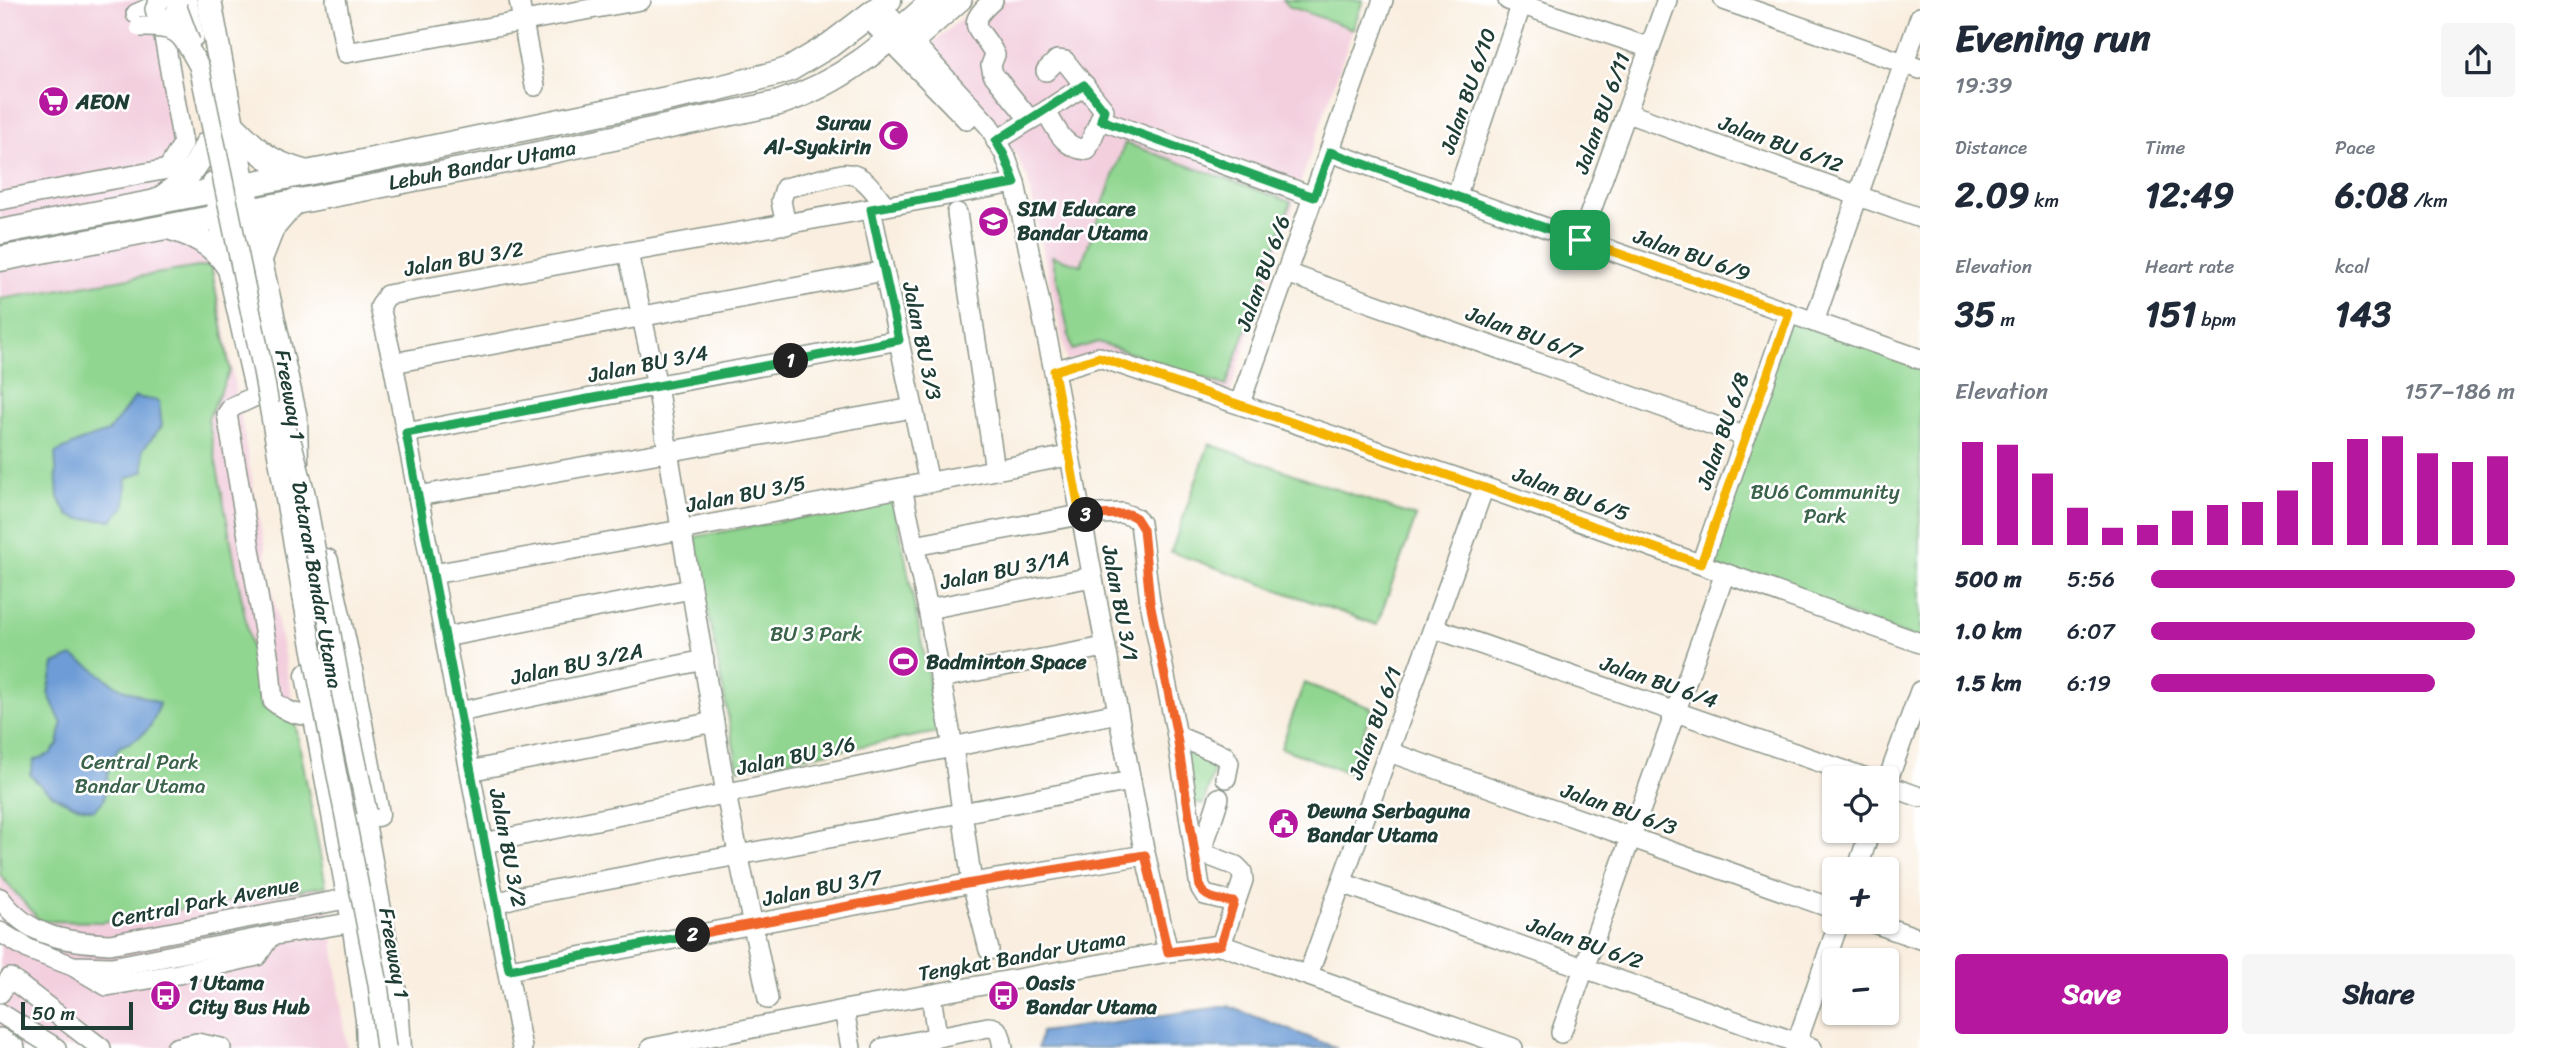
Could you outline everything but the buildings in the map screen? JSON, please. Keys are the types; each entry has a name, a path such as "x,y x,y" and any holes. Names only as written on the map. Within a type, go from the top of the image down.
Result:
{"main road":[{"name":"Dataran Bandar Utama","path":"209,0 248,211 295,418 298,496 377,893 396,1003 398,1045"},
{"name":"Lebuh Bandar Utama","path":"0,259 779,103 825,86 900,38 934,0"},
{"name":"Dataran Bandar Utama","path":"160,8 207,144 230,269 260,383 315,715 354,922 368,1020 369,1048"},
{"name":"Lebuh Bandar Utama","path":"153,204 715,89 778,73 830,46 879,9"},
{"path":"232,125 264,157 308,173"},
{"path":"0,232 153,204 188,176 201,159 207,144"},
{"path":"260,259 272,228 295,201"},
{"path":"167,227 205,241 219,253 230,269"},
{"path":"295,418 350,670 395,908 404,972 396,1003"}],"street":[{"path":"336,0 346,53 641,0"},
{"path":"519,0 535,86"},
{"path":"900,38 962,0"},
{"path":"993,0 976,17 976,26 995,55 991,65 993,74 1062,139 1084,150 1089,147 1104,110 1061,59 1046,71"},
{"name":"Jalan BU 6/6","path":"1240,404 1384,0"},
{"name":"Jalan BU 6/11","path":"1580,240 1667,0"},
{"path":"1724,0 1912,66"},
{"path":"1517,2 1650,48"},
{"name":"Jalan BU 6/10","path":"1456,197 1517,2"},
{"path":"160,8 198,60"},
{"path":"0,200 168,169 183,144 160,8"},
{"name":"Freeway 1","path":"160,8 198,60 378,984 398,1045"},
{"name":"Jalan BU 3/1","path":"879,9 980,133 996,141 1015,183 1054,371 1145,855 1168,952"},
{"path":"1814,322 1858,196 1912,66 1920,17"},
{"path":"996,141 1084,85"},
{"name":"Jalan BU 6/12","path":"1627,113 1920,218"},
{"path":"1101,120 1314,197"},
{"name":"Jalan BU 6/9","path":"1330,152 1920,359"},
{"path":"786,225 781,201 785,188 842,174 862,177 879,208"},
{"name":"Jalan BU 3/2","path":"522,1048 393,363 380,307 382,300 387,295 1015,183"},
{"name":"Jalan BU 3/3","path":"879,208 884,271 929,483"},
{"path":"957,213 995,470"},
{"path":"628,253 657,386 726,794 768,999"},
{"path":"393,363 884,271"},
{"name":"Jalan BU 6/7","path":"1287,273 1746,437"},
{"name":"Jalan BU 6/8","path":"1701,564 1789,313"},
{"name":"Jalan BU 3/4","path":"406,433 899,340"},
{"name":"Jalan BU 6/5","path":"1054,371 1099,357 1485,488 1920,643"},
{"path":"315,715 299,716 274,701 227,414 260,383 292,444 305,493 342,695 367,812 366,838"},
{"path":"418,496 913,408"},
{"name":"Jalan BU 3/5","path":"433,574 1068,456"},
{"path":"902,488 928,608 953,747 972,883 989,950"},
{"name":"Jalan BU 6/1","path":"1308,975 1485,488"},
{"path":"914,546 1080,515 1122,513 1136,518 1140,523 1150,602 1198,852 1201,892 1209,897 1234,902"},
{"path":"1561,1033 1725,573"},
{"name":"Jalan BU 3/1A","path":"928,608 1092,577"},
{"path":"445,637 691,589"},
{"name":"Jalan BU 6/4","path":"1434,628 1832,766"},
{"path":"940,678 1105,647"},
{"name":"Jalan BU 3/2A","path":"459,712 704,660"},
{"path":"1893,766 1920,691"},
{"name":"Jalan BU 3/6","path":"484,843 1118,713"},
{"path":"479,769 714,722"},
{"path":"1177,736 1225,756 1229,763 1226,778"},
{"name":"Jalan BU 6/3","path":"1389,752 1822,905"},
{"path":"496,903 961,812 1131,782"},
{"path":"1899,790 1920,797"},
{"path":"1198,852 1219,798"},
{"path":"1198,852 1236,866 1242,872 1243,880 1221,945"},
{"name":"Jalan BU 3/7","path":"509,970 972,883 1145,855"},
{"name":"Jalan BU 6/2","path":"1342,883 1802,1046"},
{"name":"Central Park Avenue","path":"0,898 12,914 39,932 69,942 110,944 377,893"},
{"path":"0,932 30,950 73,966 112,967 270,936 381,918"},
{"path":"1899,932 1920,939"},
{"path":"1802,1046 1835,934"},
{"name":"Tengkat Bandar Utama","path":"651,1048 707,1043 844,1010 1168,952 1221,945 1513,1048"},
{"path":"0,993 10,978 101,1048"},
{"path":"931,995 937,1036"},
{"path":"844,1010 851,1048"},
{"path":"5,1023 56,1048"},
{"path":"883,1048 993,1027 1000,1033 1003,1048"},
{"path":"0,1038 15,1048"},
{"path":"176,1048 197,1043 221,1048"}],"shaded area":[{"path":"0,0 165,0 326,886 347,1048 0,1048"},
{"path":"983,0 1283,0 1288,6 1353,29 1229,394 1099,352 1067,361 1028,180 1015,153 927,48"}],"green space":[{"path":"1283,0 1363,0 1353,29 1288,6"},
{"path":"1125,143 1291,202 1226,386 1098,342 1072,350 1052,256 1081,265"},
{"name":"Central Park Bandar Utama","path":"211,265 230,370 208,419 262,707 295,721 326,886 102,922 40,921 0,875 0,299"},
{"name":"BU6 Community Park","path":"1790,316 1920,362 1920,640 1704,563"},
{"path":"1209,444 1416,517 1377,625 1171,552"},
{"name":"BU 3 Park","path":"894,500 939,732 738,769 694,537"},
{"path":"1304,683 1372,708 1349,773 1281,748"},
{"path":"1180,749 1217,760 1203,805 1185,797"}],"water":[{"path":"135,397 159,401 162,426 143,449 144,471 126,479 125,506 112,520 69,516 58,498 55,453 108,432"},
{"path":"72,656 118,687 159,703 154,719 146,731 135,740 119,747 109,767 104,800 94,810 75,806 58,798 43,788 30,774 34,760 50,754 58,744 62,724 48,693 54,664"},
{"path":"1228,1006 1337,1048 1038,1048 1041,1032"}],"place":[{"name":"AEON","path":"53,102"},
{"name":"Surau Al-Syakirin","path":"894,135"},
{"name":"SIM Educare Bandar Utama","path":"994,221"},
{"name":"Badminton Space","path":"903,662"},
{"name":"Dewna Serbaguna Bandar Utama","path":"1284,823"},
{"name":"1 Utama City Bus Hub","path":"166,995"},
{"name":"Oasis Bandar Utama","path":"1003,995"}],"route":[{"path":"1084,85 1104,110 1101,120 1314,197 1330,152 1580,240 1789,313 1701,564 1099,357 1054,371 1080,515 1129,514 1136,518 1143,529 1150,602 1177,736 1201,892 1209,897 1234,902 1221,945 1168,952 1145,855 972,883 509,970 406,433 899,340 871,209 1015,183 996,141 1084,85"}]}
